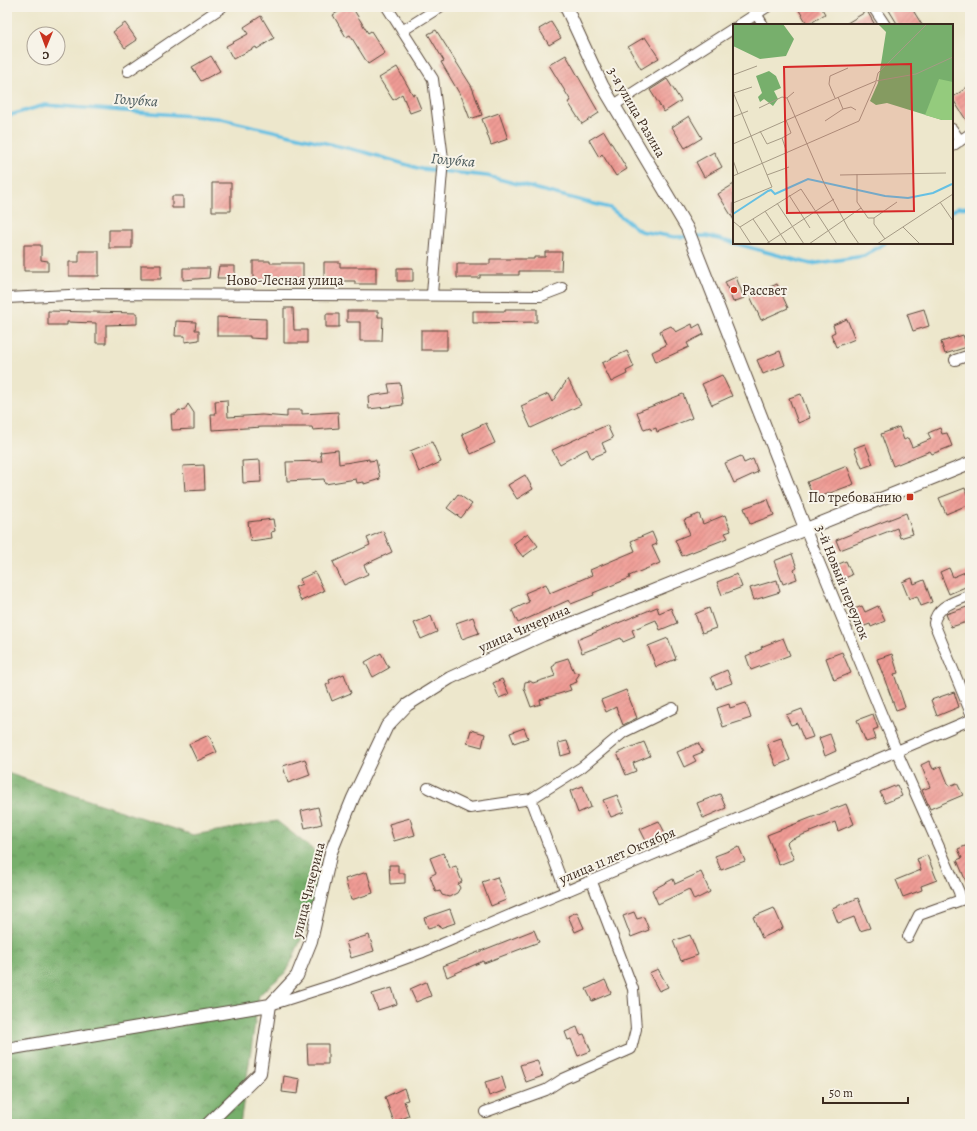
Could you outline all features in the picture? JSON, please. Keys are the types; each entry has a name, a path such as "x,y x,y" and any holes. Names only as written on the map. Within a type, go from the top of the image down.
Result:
{"street":[{"path":"128,70 222,7"},
{"path":"386,7 433,79 443,159 432,294"},
{"path":"402,31 440,7"},
{"name":"3-я улица Разина","path":"566,7 602,85 687,228"},
{"path":"740,24 754,10 767,7"},
{"path":"873,7 884,24"},
{"path":"754,10 762,24"},
{"path":"614,105 733,29"},
{"path":"953,132 956,143 970,134"},
{"name":"3-й Новый переулок","path":"687,228 804,528 897,752 960,896"},
{"name":"Ново-Лесная улица","path":"7,298 90,294 432,294 541,296 562,288"},
{"path":"955,360 970,355"},
{"name":"улица Чичерина","path":"270,1005 297,976 311,941 331,852 353,798 387,726 407,705 450,678 543,635 804,528 970,463"},
{"path":"970,595 941,608 935,615 934,623 970,711"},
{"path":"428,788 470,808 531,798 582,768 624,732 673,708"},
{"name":"улица 11 лет Октября","path":"270,1005 336,984 423,952 592,882 970,720"},
{"path":"531,798 566,892"},
{"path":"485,1112 546,1090 563,1079 631,1049 636,1029 633,990 592,882"},
{"path":"908,937 919,915 970,891"},
{"path":"7,1049 270,1005 260,1073 208,1124"}],"green space":[{"path":"7,773 193,835 277,821 322,857 310,919 287,971 259,995 240,1124 7,1124"}],"building":[{"path":"346,7 352,7 368,33 371,31 385,53 368,64 350,35 346,37 333,15"},
{"path":"797,7 821,7 825,14 807,24"},
{"path":"887,7 911,7 921,24 897,24"},
{"path":"867,11 874,24 846,24"},
{"path":"261,16 274,38 257,49 256,47 233,59 226,46 248,34 244,27"},
{"path":"551,22 561,38 549,45 539,29"},
{"path":"125,23 137,40 125,48 113,32"},
{"path":"436,30 472,87 482,115 470,119 462,98 441,62 444,61 428,34"},
{"path":"645,37 659,58 641,69 628,47"},
{"path":"566,55 599,113 582,124 568,102 571,101 549,65"},
{"path":"211,56 220,71 201,81 192,67"},
{"path":"397,67 413,95 415,94 421,109 410,113 402,94 393,100 379,78"},
{"path":"667,79 681,101 664,112 650,90"},
{"path":"970,85 970,126 953,100 953,97"},
{"path":"499,113 508,139 491,145 482,119"},
{"path":"689,116 702,138 685,148 672,127"},
{"path":"604,131 627,169 616,176 602,154 599,157 589,140"},
{"path":"714,152 722,167 704,177 696,162"},
{"path":"212,183 231,183 231,211 212,211"},
{"path":"733,185 733,218 718,194"},
{"path":"172,196 183,196 183,208 172,208"},
{"path":"109,230 132,230 132,248 109,248"},
{"path":"24,245 41,245 41,260 48,261 48,271 24,271"},
{"path":"79,251 99,251 99,276 69,276 69,262 79,262"},
{"path":"545,252 562,252 561,271 519,271 519,275 480,275 480,278 457,278 457,264 490,264 490,259 534,259 534,257 545,257"},
{"path":"253,261 270,261 270,263 303,263 303,279 253,280"},
{"path":"324,262 340,262 340,267 376,267 376,284 355,284 355,281 324,281"},
{"path":"141,265 161,265 161,279 141,279"},
{"path":"219,266 235,266 235,278 217,278"},
{"path":"183,268 210,268 209,278 183,280"},
{"path":"397,268 413,268 413,281 397,281"},
{"path":"736,277 744,298 733,302 725,282"},
{"path":"777,284 788,308 761,320 750,296"},
{"path":"284,308 293,308 294,330 307,330 307,343 284,343"},
{"path":"505,309 537,309 537,322 473,323 473,311 505,311"},
{"path":"924,309 929,326 913,331 907,314"},
{"path":"48,311 137,313 137,324 106,325 106,343 96,343 96,323 67,322 67,325 48,325"},
{"path":"347,311 378,311 378,317 383,317 382,341 360,341 360,322 347,322"},
{"path":"326,314 339,314 339,327 326,327"},
{"path":"217,317 266,319 266,339 250,338 250,336 217,336"},
{"path":"847,319 855,339 836,347 831,334 835,332 833,325"},
{"path":"176,321 196,322 195,330 199,330 199,340 185,342 185,336 175,336"},
{"path":"692,324 693,328 700,324 704,334 687,343 689,347 656,362 652,352 666,345 660,331 671,326 676,332"},
{"path":"421,330 447,330 447,350 421,350"},
{"path":"963,335 967,347 945,354 941,342"},
{"path":"627,351 634,367 626,371 627,374 611,382 602,363"},
{"path":"780,351 785,365 763,374 757,360"},
{"path":"722,375 732,396 712,405 702,384"},
{"path":"568,379 581,405 531,428 521,406 548,394 552,402"},
{"path":"400,383 403,405 369,409 368,396 390,393 388,384"},
{"path":"683,394 692,418 657,432 656,428 644,430 637,412"},
{"path":"801,394 810,418 798,423 789,398"},
{"path":"227,400 228,417 262,415 287,417 287,410 302,410 302,414 338,412 339,428 313,430 312,427 263,427 212,430 211,414 216,414 215,401"},
{"path":"188,404 194,413 194,429 172,430 171,414 176,414 179,410 184,411"},
{"path":"486,423 495,443 471,454 462,434"},
{"path":"607,425 613,438 602,443 606,452 591,458 587,449 560,464 552,450"},
{"path":"899,427 904,440 908,438 912,447 931,439 928,433 940,428 942,434 947,433 952,446 932,454 930,451 893,466 881,434"},
{"path":"432,442 441,462 419,472 410,451"},
{"path":"865,444 873,464 862,468 854,448"},
{"path":"338,450 339,464 369,459 369,461 376,460 380,479 364,484 364,482 357,483 356,479 325,484 324,479 287,481 286,462 322,461 320,452"},
{"path":"741,456 744,463 753,459 758,472 734,483 725,463"},
{"path":"260,460 261,482 243,483 242,461"},
{"path":"204,465 205,490 185,491 183,466"},
{"path":"847,466 854,484 814,499 807,482"},
{"path":"525,475 533,489 517,499 508,485"},
{"path":"965,488 970,504 946,514 939,498"},
{"path":"458,494 472,504 461,518 447,508"},
{"path":"768,499 774,515 750,524 744,508"},
{"path":"906,513 913,534 900,538 897,528 840,550 836,540"},
{"path":"699,514 703,524 725,515 731,531 725,533 728,538 682,556 675,540 690,534 684,520"},
{"path":"273,519 275,531 271,532 272,538 251,541 248,522"},
{"path":"383,531 392,552 364,565 368,574 344,585 333,562 370,545 367,538"},
{"path":"652,532 657,544 652,546 660,563 629,576 630,578 593,593 594,595 571,604 569,600 518,623 512,610 529,602 525,593 546,584 550,593 592,575 590,570 635,551 631,541"},
{"path":"528,533 538,546 523,557 513,544"},
{"path":"792,554 797,568 794,570 797,579 783,584 774,561"},
{"path":"846,561 852,575 840,580 834,566"},
{"path":"949,568 953,577 970,570 970,585 949,594 940,572"},
{"path":"315,572 324,591 301,601 295,587 302,584 300,579"},
{"path":"737,574 742,587 722,595 717,582"},
{"path":"912,578 914,584 924,580 932,602 921,606 917,596 909,599 902,582"},
{"path":"777,580 780,592 754,600 750,588"},
{"path":"862,606 865,612 878,606 885,621 871,627 870,624 859,628 852,610"},
{"path":"970,606 970,621 951,627 946,614"},
{"path":"657,607 659,613 671,608 677,623 660,630 656,620 632,630 635,637 623,642 621,638 582,653 577,640"},
{"path":"709,608 716,628 702,633 695,614"},
{"path":"431,616 437,632 421,639 414,623"},
{"path":"473,617 479,633 462,639 456,623"},
{"path":"668,638 676,659 656,667 648,646"},
{"path":"783,638 790,655 751,670 746,656 762,649 761,647"},
{"path":"842,652 851,673 834,680 826,658"},
{"path":"381,653 389,668 373,677 365,662"},
{"path":"892,654 898,673 894,674 905,707 896,710 877,659"},
{"path":"568,658 574,672 580,673 576,679 577,682 569,685 571,690 540,700 541,704 531,707 524,688 525,682 530,681 533,683 555,676 552,667 555,665 555,662"},
{"path":"727,670 732,683 716,689 711,677"},
{"path":"344,674 351,693 332,701 326,685 330,683 329,680"},
{"path":"502,679 509,694 499,698 493,683"},
{"path":"626,690 637,718 623,725 616,707 606,712 601,700"},
{"path":"954,692 959,707 937,716 931,700"},
{"path":"746,703 751,718 723,727 717,708 729,704 730,708"},
{"path":"802,709 813,737 804,740 797,723 791,725 786,715"},
{"path":"873,714 878,728 873,730 876,739 866,742 857,720"},
{"path":"524,728 528,738 514,743 510,733"},
{"path":"471,730 485,734 482,747 467,743"},
{"path":"830,734 836,751 825,756 819,738"},
{"path":"209,735 217,752 197,761 189,744"},
{"path":"781,738 790,760 776,766 767,743"},
{"path":"567,741 571,753 561,756 558,743"},
{"path":"644,742 650,756 633,763 636,771 626,775 617,753"},
{"path":"698,743 703,752 693,756 696,761 684,767 677,752"},
{"path":"305,759 310,775 288,783 283,766"},
{"path":"929,761 933,769 941,766 949,786 957,783 963,795 930,809 922,790 930,787 921,765"},
{"path":"897,785 902,796 885,803 880,792"},
{"path":"583,786 591,807 578,813 570,791"},
{"path":"720,794 726,808 703,818 697,803"},
{"path":"617,795 624,812 611,817 603,800"},
{"path":"846,804 854,824 838,831 835,822 790,840 787,843 794,859 779,865 767,835"},
{"path":"318,807 322,824 305,828 301,811"},
{"path":"410,818 415,835 394,841 389,824"},
{"path":"659,821 666,835 647,843 640,829"},
{"path":"970,844 970,891 957,860 962,858 958,849"},
{"path":"739,847 745,861 721,870 715,856"},
{"path":"443,853 450,868 456,866 462,882 458,884 460,888 457,893 449,897 442,895 440,891 436,892 430,876 436,873 430,858"},
{"path":"927,855 937,880 921,886 922,890 903,897 896,880 921,870 917,859"},
{"path":"389,865 398,865 398,873 405,873 405,883 390,884"},
{"path":"367,872 373,893 351,900 345,879"},
{"path":"701,872 710,892 694,900 689,889 658,904 652,890 673,879 675,884"},
{"path":"497,877 506,900 491,906 482,882"},
{"path":"858,898 870,928 860,931 854,917 838,923 832,908"},
{"path":"774,908 783,928 762,938 753,917"},
{"path":"450,909 455,923 440,928 439,925 428,928 424,918"},
{"path":"577,912 584,928 575,932 568,916"},
{"path":"634,912 637,919 644,917 649,930 631,937 623,916"},
{"path":"534,930 539,942 484,963 483,961 447,977 443,966"},
{"path":"369,935 374,951 351,958 346,942"},
{"path":"690,935 698,955 681,961 673,941"},
{"path":"658,969 668,987 659,991 649,973"},
{"path":"605,980 611,993 592,1001 586,989"},
{"path":"426,982 431,996 416,1002 410,989"},
{"path":"392,988 397,1004 378,1010 372,994"},
{"path":"577,1027 580,1035 584,1034 591,1051 578,1056 571,1039 568,1040 565,1032"},
{"path":"307,1044 328,1044 328,1064 308,1064"},
{"path":"537,1060 543,1076 526,1082 520,1065"},
{"path":"284,1076 300,1079 298,1094 282,1092"},
{"path":"502,1077 506,1090 489,1096 485,1082"},
{"path":"404,1088 408,1100 404,1101 409,1116 394,1122 385,1097"}],"waterway":[{"name":"Голубка","path":"7,116 45,105 217,118 364,152 421,169 487,176 610,208 640,231 674,237 707,236 733,243"},
{"name":"Голубка","path":"953,210 958,208 970,207"},
{"name":"Голубка","path":"737,244 811,264 864,256 883,244"}],"place":[{"name":"Рассвет","path":"734,290"},
{"name":"По требованию","path":"910,497"}]}
